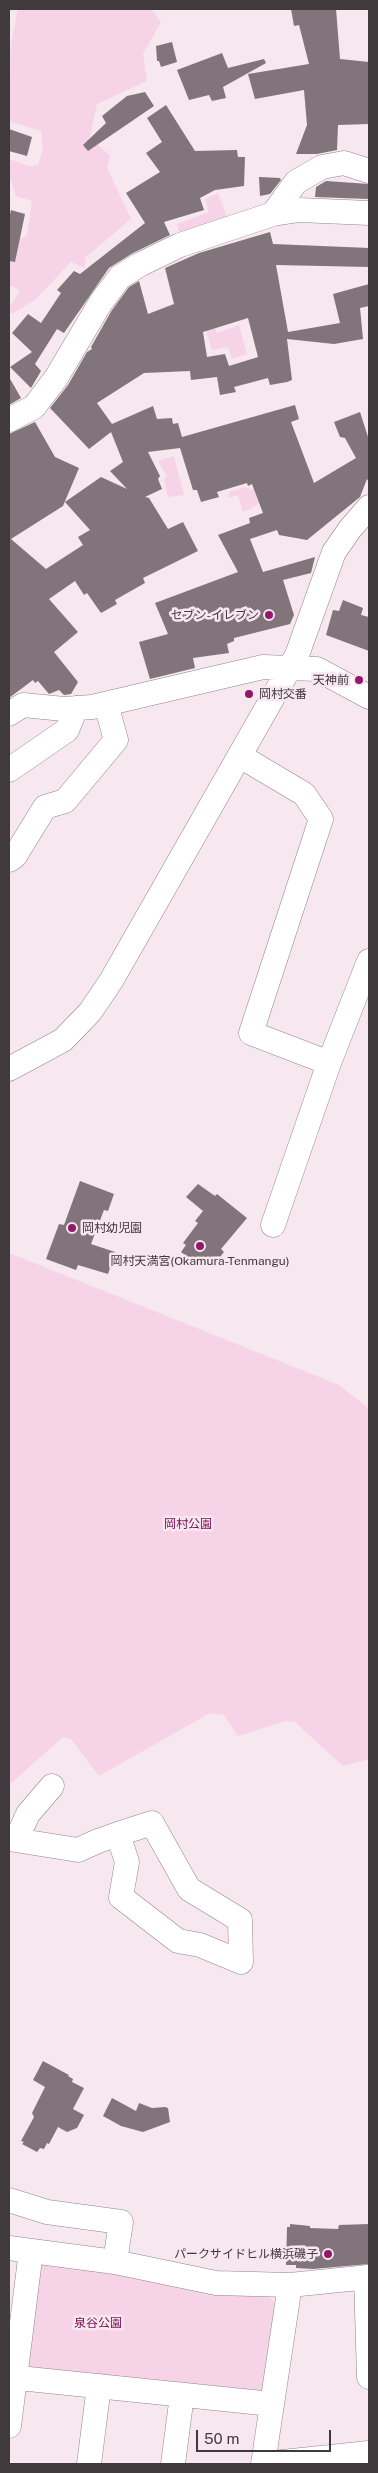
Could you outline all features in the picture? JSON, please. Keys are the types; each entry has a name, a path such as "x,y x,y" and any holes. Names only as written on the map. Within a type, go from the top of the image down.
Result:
{"street":[{"path":"273,214 296,182 322,168 344,163 369,171"},
{"path":"9,420 34,407 56,378 101,302 120,278 139,265 180,245 273,214 299,210 369,213"},
{"path":"9,1069 63,1040 90,1012 111,981 297,655 334,552 369,507"},
{"path":"9,714 22,706 76,708 106,704 263,667 317,669 369,697"},
{"path":"9,860 15,856 45,807 65,801 116,740 106,704"},
{"path":"9,770 68,730 76,708"},
{"path":"240,756 304,794 321,819 251,1033 330,1063"},
{"path":"273,1225 330,1063 369,961"},
{"path":"52,1786 28,1814 12,1840 78,1850 118,1834 152,1823 189,1889 240,1920 241,1962 200,1945 178,1941 121,1897 127,1862 118,1834"},
{"path":"9,2200 47,2212 120,2222 115,2262"},
{"path":"9,2426 20,2250 115,2262 216,2283 290,2285 368,2277 369,2377"},
{"path":"290,2285 263,2464 369,2453"},
{"path":"12,2377 272,2404"},
{"path":"89,2464 99,2386"},
{"path":"173,2464 182,2394"}],"green space":[{"path":"18,9 151,9 161,22 143,54 147,81 97,104 90,137 110,156 107,168 131,219 85,258 85,268 71,262 35,300 12,314 9,309 20,290 9,285 9,246 27,235 32,201 16,196 9,174 9,159 29,166 38,165 43,148 41,131 9,121 11,44"},
{"path":"218,193 229,222 190,234 179,233 177,224 209,212 205,199"},
{"path":"214,325 217,333 239,325 247,354 232,359 228,347 212,350 205,327"},
{"path":"174,456 184,495 168,497 164,479 167,476 158,461"},
{"path":"270,482 277,495 243,512 238,495 228,498 229,492 245,487 252,490"},
{"name":"岡村公園","path":"9,1253 339,1385 369,1409 369,1759 343,1766 295,1722 286,1721 238,1736 224,1715 210,1713 99,1776 71,1739 63,1737 9,1785"},
{"name":"泉谷公園","path":"45,2260 265,2293 277,2304 264,2391 256,2397 21,2368 36,2267"}],"building":[{"path":"291,9 336,9 340,59 369,62 369,124 338,125 337,150 317,154 296,154 307,125 304,90 255,99 248,74 309,64 299,25 294,26"},
{"path":"172,42 177,62 161,67 159,61 157,61 156,46"},
{"path":"222,53 228,68 264,59 266,63 223,87 226,98 212,101 209,95 189,100 177,70"},
{"path":"145,92 154,106 88,151 83,145 106,123 102,116 127,96"},
{"path":"166,105 195,151 237,150 238,157 245,157 244,186 215,190 200,198 204,210 164,222 170,235 133,253 109,268 64,333 57,329 35,364 41,371 31,388 10,367 32,352 12,333 28,314 41,323 61,293 57,290 74,271 80,274 145,223 126,193 160,172 146,153 162,142 147,118"},
{"path":"9,129 32,137 27,156 9,151"},
{"path":"259,177 280,178 281,180 270,194 260,196"},
{"path":"326,181 369,184 369,199 315,197 316,187"},
{"path":"11,210 25,214 15,262 9,261 9,218"},
{"path":"270,232 273,244 369,248 369,267 276,265 288,332 340,323 333,294 369,284 369,306 360,308 363,339 334,344 287,339 292,380 270,385 268,378 234,387 236,392 220,395 217,377 191,380 190,371 144,373 97,403 112,424 153,406 157,419 172,418 173,424 178,423 182,437 295,405 299,419 291,422 314,483 356,458 345,438 340,437 334,422 360,412 369,440 369,482 367,479 360,497 307,540 279,535 277,530 250,539 263,572 315,557 311,573 283,580 294,615 290,624 234,638 234,641 227,644 229,653 193,658 195,668 150,679 139,642 168,634 155,603 238,572 218,535 250,523 249,518 263,513 252,484 248,486 247,483 217,492 219,497 201,502 197,490 193,490 180,448 148,452 160,476 158,479 162,489 145,497 149,498 168,529 183,522 198,551 143,578 145,583 115,600 117,604 101,613 87,593 84,595 75,581 49,599 78,632 54,652 78,682 71,694 64,695 59,690 49,694 38,681 35,683 33,680 9,698 9,434 35,422 55,457 79,468 63,506 11,539 46,569 83,545 78,537 90,530 65,502 101,477 127,489 110,471 123,462 111,432 89,449 50,408 68,385 87,352 92,349 91,347 112,310 129,287 139,281 148,314 174,304 165,268 199,253","holes":["248,318 258,357 229,366 225,354 207,357 203,332"]},
{"path":"9,377 21,398 9,405"},
{"path":"343,600 363,608 361,615 369,617 369,651 326,635 333,610 339,611"},
{"path":"80,1181 114,1194 108,1211 104,1210 91,1244 115,1252 108,1274 78,1265 76,1270 46,1259 59,1224 64,1225"},
{"path":"198,1184 215,1196 217,1194 247,1218 221,1249 224,1252 214,1265 205,1259 199,1266 181,1252 186,1245 183,1243 198,1223 195,1221 203,1211 186,1197"},
{"path":"43,2061 69,2075 73,2079 72,2082 84,2088 73,2109 84,2115 77,2128 67,2132 58,2127 49,2144 47,2143 44,2149 40,2148 37,2152 22,2144 24,2142 21,2141 34,2117 32,2113 45,2087 33,2080"},
{"path":"112,2098 136,2111 139,2103 152,2108 168,2108 170,2122 143,2132 121,2126 103,2116"},
{"name":"パークサイドヒル横浜磯子","path":"290,2224 310,2226 310,2228 338,2229 339,2225 369,2224 369,2264 313,2269 296,2268 296,2265 286,2265 287,2227 290,2227"}],"place":[{"name":"セブン-イレブン","path":"269,615"},
{"name":"天神前","path":"359,680"},
{"name":"岡村交番","path":"249,694"},
{"name":"岡村幼児園","path":"72,1228"},
{"name":"岡村天満宮(Okamura-Tenmangu)","path":"200,1246"},
{"name":"パークサイドヒル横浜磯子","path":"328,2254"}]}
